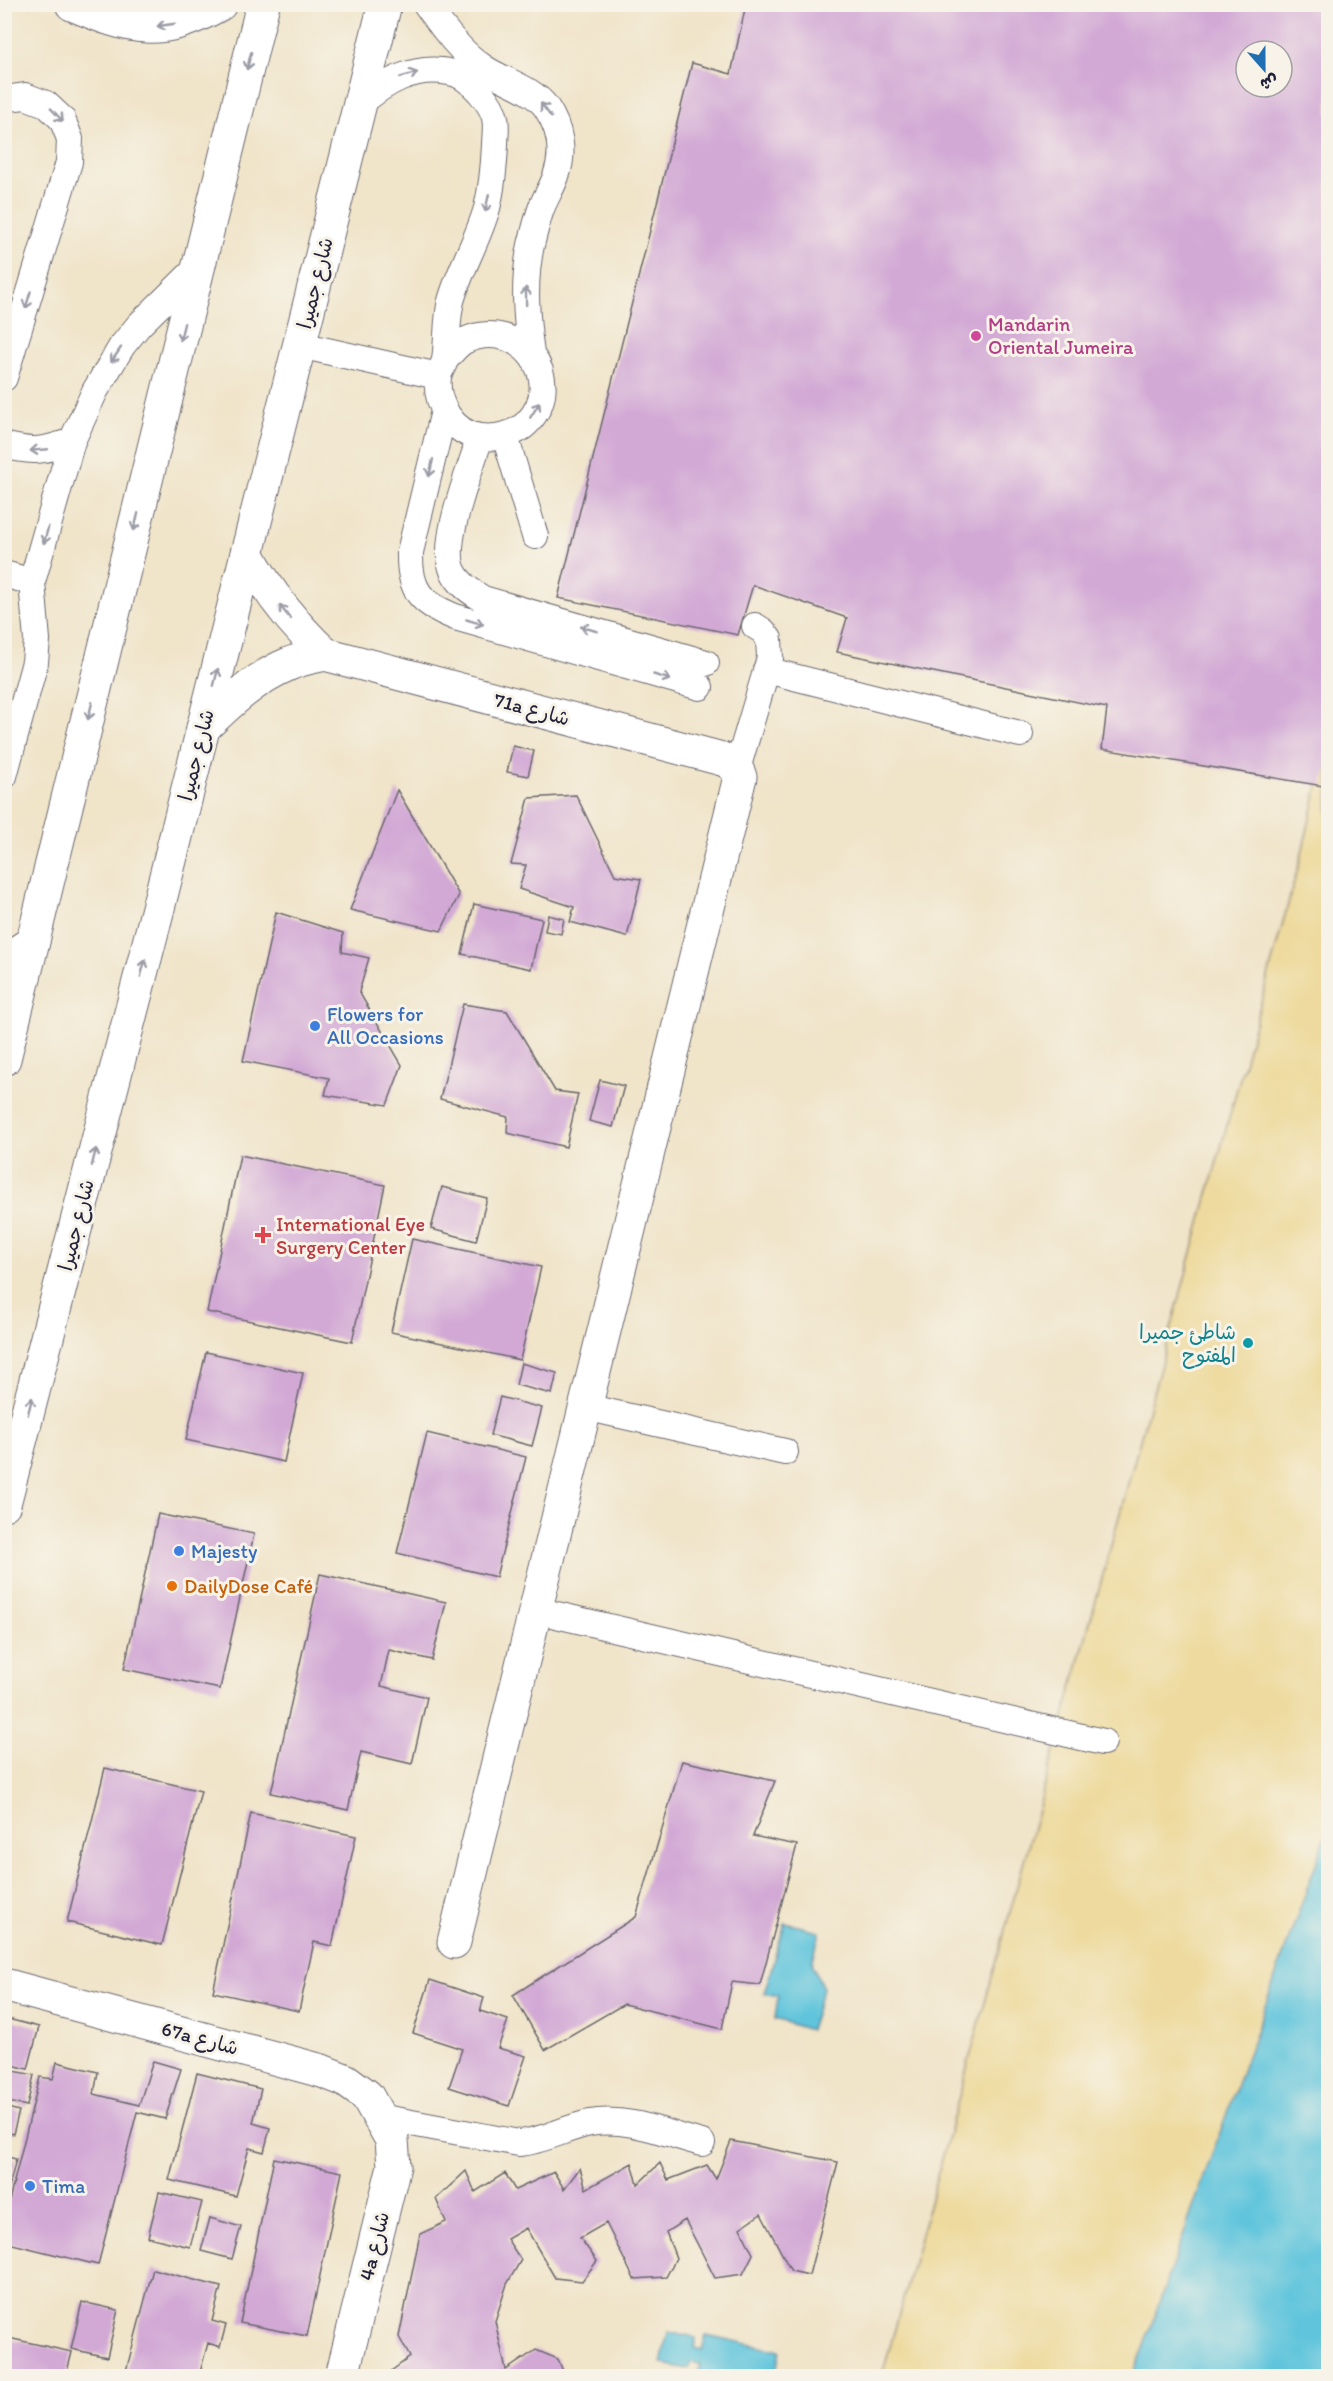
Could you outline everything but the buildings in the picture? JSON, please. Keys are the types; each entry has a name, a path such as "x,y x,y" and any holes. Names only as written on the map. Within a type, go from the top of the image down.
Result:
{"street":[{"path":"72,4 125,25 149,27 191,19 220,4"},
{"path":"4,1059 263,4"},
{"name":"شارع جميرا","path":"4,1504 203,728 385,4"},
{"name":"71a شارع","path":"247,553 281,607 301,632 325,654 722,759 737,768"},
{"name":"71a شارع","path":"203,728 230,702 259,680 290,663 325,654"},
{"path":"454,1942 740,777 737,768"},
{"path":"4,961 33,942"},
{"name":"67a شارع","path":"4,1985 322,2071 345,2080 367,2096 380,2117"},
{"name":"4a شارع","path":"342,2376 394,2166 392,2140 380,2117"}],"lane":[{"path":"360,104 380,87 405,75 434,69 459,74 472,84 486,100 495,118 495,160 487,207 450,304 439,394 444,411 453,423 465,432 480,437 505,436 527,423 540,401 542,377 531,354 526,317 525,280 541,209 557,176 562,151 557,127 544,105 525,90 484,68 464,52 426,4"},
{"path":"495,118 525,90"},
{"path":"4,99 25,96 46,104 63,119 70,139 69,162 4,378"},
{"path":"4,776 36,662 37,640 32,582 72,441 95,391 122,346 139,325 199,266"},
{"path":"442,368 462,342 486,334 511,338 531,354"},
{"path":"300,345 442,368"},
{"path":"444,411 411,552 410,574 418,594 434,609 455,617 700,687"},
{"path":"505,436 535,536"},
{"path":"480,437 448,551 453,572 466,588 483,599 706,663"},
{"path":"4,445 26,451 42,451 72,441"},
{"path":"4,574 32,582"},
{"path":"737,768 771,649 769,639 755,626"},
{"path":"766,670 1020,734"},
{"path":"585,1407 785,1452"},
{"path":"535,1610 1103,1742"},
{"path":"380,2117 519,2143 535,2141 592,2122 621,2121 702,2143"}],"sand":[{"name":"شاطئ جميرا المفتوح","path":"1328,745 1328,1830 1133,2376 882,2376 1301,857"}],"water":[{"path":"1328,1830 1328,2376 1133,2376"},
{"path":"785,1923 820,1931 812,1964 823,1988 810,2030 775,2019 778,1996 764,1993"},
{"path":"668,2332 696,2338 694,2348 702,2350 706,2335 780,2351 775,2376 697,2376 700,2364 691,2362 688,2369 661,2364"}],"place":[{"name":"Mandarin Oriental Jumeira","path":"976,336"},
{"name":"Flowers for All Occasions","path":"315,1026"},
{"name":"International Eye Surgery Center","path":"263,1235"},
{"name":"شاطئ جميرا المفتوح","path":"1248,1343"},
{"name":"Majesty","path":"179,1551"},
{"name":"DailyDose Café","path":"172,1586"},
{"name":"Tima","path":"30,2186"}]}
